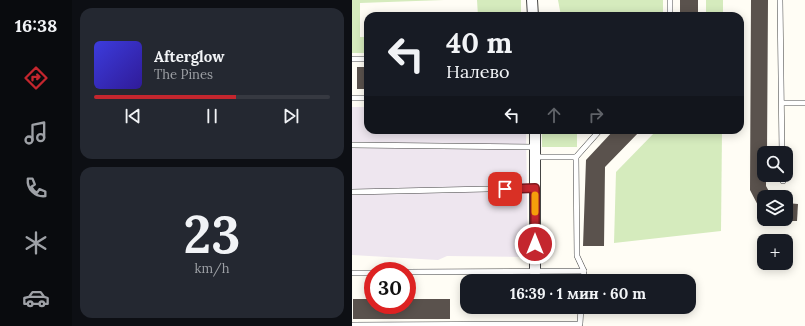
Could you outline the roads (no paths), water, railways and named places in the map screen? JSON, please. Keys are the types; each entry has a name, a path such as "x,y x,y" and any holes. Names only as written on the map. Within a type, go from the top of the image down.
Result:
{"street":[{"path":"532,0 533,12"},
{"path":"534,272 535,134"}],"lane":[{"path":"670,0 670,12"},
{"path":"780,0 782,146"},
{"path":"352,59 364,58"},
{"path":"352,98 364,98"},
{"path":"782,103 805,103"},
{"path":"416,272 584,272 577,256 576,156 596,134"},
{"path":"352,145 535,152 576,156"},
{"path":"352,192 535,188"},
{"path":"352,273 364,273"},
{"path":"352,325 432,326 580,324 581,314"}]}
